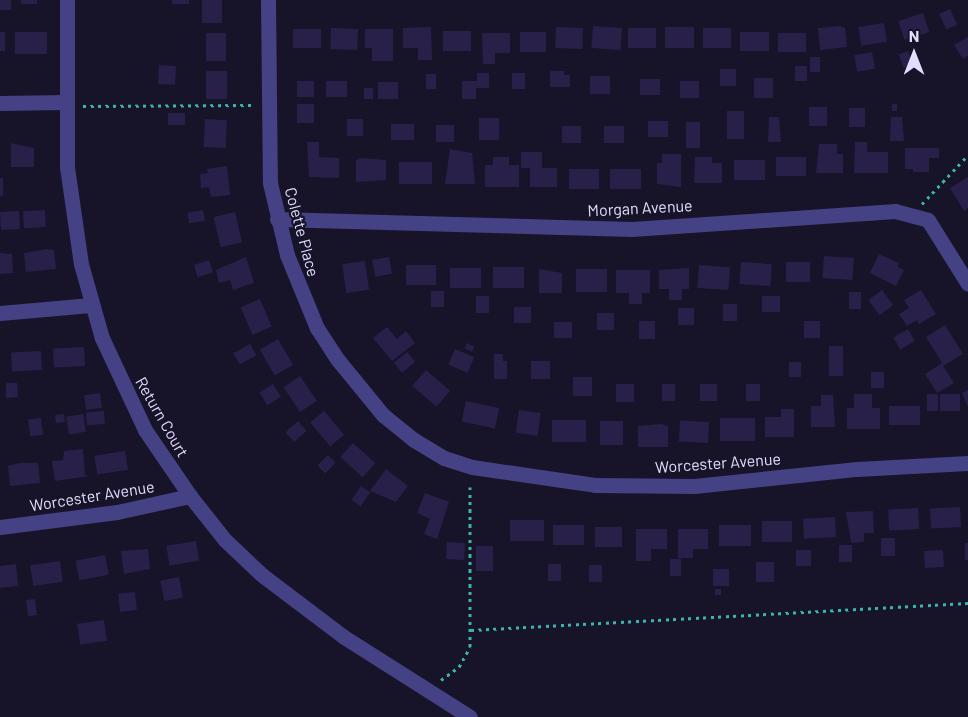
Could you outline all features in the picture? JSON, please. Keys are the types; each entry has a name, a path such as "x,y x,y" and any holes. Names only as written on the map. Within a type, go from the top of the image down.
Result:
{"street":[{"name":"Return Court","path":"68,0 73,104 73,215 91,305 127,394 190,496 225,540 294,601 470,717"},
{"name":"Colette Place","path":"268,0 267,105 270,183 277,219 304,300 317,328 359,387 383,415 414,440 444,458 472,467"},
{"path":"0,103 73,104"},
{"name":"Morgan Avenue","path":"277,219 418,220 578,229 895,211 917,214"},
{"path":"917,214 928,220 968,284"},
{"path":"0,313 91,305"},
{"name":"Worcester Avenue","path":"472,467 585,483 654,487 968,463"},
{"name":"Worcester Avenue","path":"0,527 117,512 190,496"}],"path":[{"path":"73,104 267,105"},
{"path":"917,214 929,196 968,155"},
{"path":"426,687 459,667 470,647 470,487"},
{"path":"471,630 968,603"}],"building":[{"path":"0,0 11,0 11,10 0,10"},
{"path":"21,0 37,0 37,4 21,4"},
{"path":"172,0 189,0 189,4 172,4"},
{"path":"202,0 222,0 222,23 202,23"},
{"path":"950,9 957,24 946,29 939,14"},
{"path":"923,13 929,32 904,40 898,21"},
{"path":"884,23 887,42 861,46 858,27"},
{"path":"593,26 622,28 620,50 591,48"},
{"path":"840,26 845,28 847,47 820,50 818,28"},
{"path":"431,27 432,60 418,60 418,48 403,48 403,28"},
{"path":"556,27 583,28 582,49 555,48"},
{"path":"665,27 694,27 694,48 665,48"},
{"path":"331,28 358,29 357,50 330,49"},
{"path":"628,28 656,28 656,48 628,48"},
{"path":"703,28 731,28 731,48 703,48"},
{"path":"293,29 321,29 321,48 293,48"},
{"path":"365,29 393,29 393,61 372,61 372,48 365,48"},
{"path":"443,31 471,31 471,51 443,51"},
{"path":"0,32 5,32 5,51 0,51"},
{"path":"15,32 47,32 47,54 15,54"},
{"path":"520,32 546,32 546,52 520,52"},
{"path":"740,32 769,32 769,51 740,51"},
{"path":"206,33 226,33 226,61 206,61"},
{"path":"482,33 510,33 510,53 495,53 495,64 483,64"},
{"path":"778,33 806,33 806,52 778,52"},
{"path":"968,37 968,56 963,59 954,45"},
{"path":"908,51 913,64 904,68 899,55"},
{"path":"872,52 875,69 857,72 854,55"},
{"path":"810,57 820,57 820,72 810,72"},
{"path":"159,65 176,66 175,85 158,84"},
{"path":"795,66 807,66 807,81 795,81"},
{"path":"720,69 736,69 736,86 720,86"},
{"path":"206,71 227,71 227,99 206,99"},
{"path":"550,71 564,71 564,75 570,75 570,87 550,87"},
{"path":"477,73 489,73 489,88 476,88 476,99 462,99 462,81 477,81"},
{"path":"512,73 525,73 525,89 512,89"},
{"path":"426,74 436,74 436,89 426,89"},
{"path":"590,76 610,76 610,94 590,94"},
{"path":"754,78 773,78 773,98 754,98"},
{"path":"640,79 660,79 660,95 640,95"},
{"path":"297,81 314,81 314,97 297,97"},
{"path":"326,81 347,81 347,97 326,97"},
{"path":"680,81 699,81 699,98 680,98"},
{"path":"378,82 398,82 398,99 378,99"},
{"path":"364,88 373,88 373,99 364,99"},
{"path":"297,104 314,104 314,123 297,123"},
{"path":"892,104 897,104 897,111 892,111"},
{"path":"809,107 827,107 827,126 809,126"},
{"path":"849,108 865,108 865,127 849,127"},
{"path":"727,111 744,111 744,139 727,139"},
{"path":"168,113 185,113 185,125 168,125"},
{"path":"769,117 779,117 781,142 768,142"},
{"path":"891,117 902,117 904,141 890,141"},
{"path":"479,118 499,118 499,140 479,140"},
{"path":"205,119 227,120 226,148 204,147"},
{"path":"347,119 363,119 363,136 347,136"},
{"path":"648,121 668,121 668,137 648,137"},
{"path":"686,122 700,122 700,148 686,148"},
{"path":"391,124 414,124 414,140 391,140"},
{"path":"436,125 454,125 454,142 436,142"},
{"path":"562,126 581,126 581,143 562,143"},
{"path":"604,126 624,126 624,143 604,143"},
{"path":"307,142 319,142 319,157 339,158 339,178 309,177"},
{"path":"855,142 867,142 867,152 888,152 888,173 854,173"},
{"path":"11,143 34,148 34,167 11,167"},
{"path":"819,144 837,144 837,154 843,154 843,173 816,173"},
{"path":"905,148 939,148 939,158 929,158 929,172 913,172 913,169 905,169"},
{"path":"450,149 472,153 475,184 445,184"},
{"path":"521,152 542,152 542,168 557,168 557,187 530,187 530,168 521,168"},
{"path":"662,154 681,154 681,187 657,184 657,163 662,163"},
{"path":"493,157 509,157 509,165 519,165 519,187 485,187 485,165 493,165"},
{"path":"695,157 712,157 712,163 722,163 722,183 694,183"},
{"path":"776,157 806,157 806,176 776,176"},
{"path":"362,158 386,160 386,180 356,182 356,160"},
{"path":"734,160 765,160 765,180 734,180"},
{"path":"399,162 432,162 432,184 399,184"},
{"path":"227,166 230,195 211,197 209,187 201,188 200,174 208,173 207,169"},
{"path":"569,169 599,169 599,189 569,189"},
{"path":"610,169 641,169 641,189 610,189"},
{"path":"968,177 968,208 964,211 950,188"},
{"path":"0,178 3,178 3,196 0,196"},
{"path":"45,210 46,227 24,228 23,211"},
{"path":"203,210 205,221 189,224 187,213"},
{"path":"19,211 20,229 1,230 0,212"},
{"path":"235,212 242,242 221,247 214,217"},
{"path":"54,250 56,269 26,272 24,253"},
{"path":"0,253 12,254 13,273 0,274"},
{"path":"879,254 899,263 898,267 904,270 896,286 870,273"},
{"path":"824,256 854,258 852,280 822,278"},
{"path":"246,257 254,283 233,290 230,280 219,283 216,270"},
{"path":"389,257 392,274 375,277 372,260"},
{"path":"209,260 213,272 198,277 194,265"},
{"path":"365,261 369,290 346,293 342,264"},
{"path":"741,262 772,264 770,286 739,284"},
{"path":"786,262 810,262 810,282 786,282"},
{"path":"406,265 436,265 436,285 406,285"},
{"path":"699,265 730,267 728,290 697,288"},
{"path":"493,267 524,267 524,288 493,288"},
{"path":"450,268 481,268 481,288 450,288"},
{"path":"689,268 689,289 682,289 682,300 669,300 669,289 659,289 659,270"},
{"path":"539,269 562,273 562,293 539,293"},
{"path":"576,269 607,269 607,292 576,292"},
{"path":"616,270 650,270 650,293 642,293 642,304 629,304 629,293 616,293"},
{"path":"882,290 893,305 879,315 868,300"},
{"path":"921,290 936,314 919,324 917,320 907,326 899,314 909,308 904,300"},
{"path":"431,291 444,291 444,307 431,307"},
{"path":"849,292 861,292 861,309 849,309"},
{"path":"476,296 489,296 489,313 476,313"},
{"path":"762,296 780,296 780,312 762,312"},
{"path":"260,299 272,327 252,335 241,307"},
{"path":"723,304 737,304 737,321 723,321"},
{"path":"514,307 531,307 531,323 514,323"},
{"path":"678,308 694,308 694,325 678,325"},
{"path":"597,313 614,313 614,330 597,330"},
{"path":"639,321 655,321 655,339 639,339"},
{"path":"804,321 820,321 820,338 804,338"},
{"path":"554,322 572,322 572,338 554,338"},
{"path":"945,325 963,354 943,366 954,383 937,393 925,374 942,363 926,337"},
{"path":"387,327 397,339 406,331 415,343 392,361 373,338"},
{"path":"908,329 915,341 900,350 893,338"},
{"path":"278,339 293,365 275,375 260,350"},
{"path":"467,343 474,346 472,352 465,349"},
{"path":"250,344 256,355 240,365 233,353"},
{"path":"829,346 843,346 843,376 829,376"},
{"path":"84,347 85,366 54,368 53,349"},
{"path":"455,349 474,357 468,373 448,365"},
{"path":"41,351 42,370 12,372 11,353"},
{"path":"407,352 415,362 402,373 394,363"},
{"path":"494,354 503,354 503,361 507,361 507,379 494,379"},
{"path":"531,361 550,361 550,379 531,379"},
{"path":"789,362 801,362 801,377 789,377"},
{"path":"426,370 450,391 436,407 412,386"},
{"path":"871,372 884,372 884,388 871,388"},
{"path":"300,376 317,401 300,412 283,387"},
{"path":"573,377 592,377 592,396 573,396"},
{"path":"6,383 17,383 18,397 6,398"},
{"path":"273,384 281,397 267,405 259,392"},
{"path":"616,384 634,384 634,402 616,402"},
{"path":"662,384 675,384 675,401 662,401"},
{"path":"700,384 717,384 717,401 700,401"},
{"path":"746,384 760,384 760,401 746,401"},
{"path":"968,390 968,407 962,393"},
{"path":"100,393 102,408 86,410 84,395"},
{"path":"854,394 872,394 872,408 880,408 880,429 847,429 847,408 854,408"},
{"path":"927,394 938,394 938,411 927,411"},
{"path":"940,394 960,394 960,411 940,411"},
{"path":"821,395 833,395 835,427 811,427 811,406 821,406"},
{"path":"466,401 499,408 495,429 462,422"},
{"path":"889,406 920,406 920,425 889,425"},
{"path":"781,409 794,409 794,437 765,437 765,417 781,417"},
{"path":"519,410 541,413 538,436 516,433"},
{"path":"104,411 105,424 87,425 86,412"},
{"path":"324,411 344,435 330,446 310,423"},
{"path":"64,414 65,422 56,423 55,415"},
{"path":"83,414 86,432 69,434 66,417"},
{"path":"41,418 43,435 30,436 28,420"},
{"path":"720,418 755,418 755,441 720,441"},
{"path":"552,420 586,420 586,442 552,442"},
{"path":"680,420 709,422 708,443 679,441"},
{"path":"298,421 307,431 294,442 285,432"},
{"path":"600,421 623,421 623,445 600,445"},
{"path":"661,424 668,426 668,447 638,447 638,426"},
{"path":"353,443 375,463 363,477 340,457"},
{"path":"83,449 85,475 90,476 55,481 52,461 63,460 64,451"},
{"path":"125,451 128,470 97,475 94,456"},
{"path":"328,455 336,463 325,473 317,466"},
{"path":"19,463 38,463 40,483 10,486 8,466"},
{"path":"386,469 408,486 396,502 370,491"},
{"path":"361,486 370,492 361,506 351,500"},
{"path":"425,493 449,502 437,539 424,534 430,519 417,513"},
{"path":"960,507 961,527 931,529 930,509"},
{"path":"918,508 919,529 889,531 888,510"},
{"path":"873,511 874,533 864,533 864,542 851,543 846,512"},
{"path":"835,517 836,537 804,539 803,519"},
{"path":"510,520 544,520 544,541 510,541"},
{"path":"762,521 792,521 792,542 762,542"},
{"path":"553,525 584,525 584,545 553,545"},
{"path":"719,525 751,525 751,546 719,546"},
{"path":"595,527 622,527 622,547 595,547"},
{"path":"636,529 667,529 667,549 651,549 651,561 636,561"},
{"path":"678,529 708,529 708,549 693,549 693,558 678,558"},
{"path":"881,538 895,538 895,556 881,556"},
{"path":"196,541 199,561 169,565 166,546"},
{"path":"447,542 465,543 464,560 446,559"},
{"path":"965,543 968,543 968,560 965,560"},
{"path":"839,545 852,545 852,562 839,562"},
{"path":"476,546 493,546 493,571 476,571"},
{"path":"148,549 150,569 124,574 121,551"},
{"path":"796,550 811,550 811,566 796,566"},
{"path":"943,550 944,567 925,568 924,551"},
{"path":"105,555 109,575 79,580 76,561"},
{"path":"670,559 681,559 681,576 670,576"},
{"path":"60,561 63,582 33,586 30,565"},
{"path":"756,562 774,562 774,582 756,582"},
{"path":"16,564 18,586 0,588 0,566"},
{"path":"548,564 561,564 561,581 548,581"},
{"path":"589,565 602,565 602,582 589,582"},
{"path":"713,569 729,569 729,586 713,586"},
{"path":"179,577 183,598 164,601 160,581"},
{"path":"715,589 721,589 721,595 715,595"},
{"path":"135,592 137,610 120,612 118,594"},
{"path":"35,599 37,615 28,616 26,600"},
{"path":"104,620 107,641 80,645 77,624"}]}
